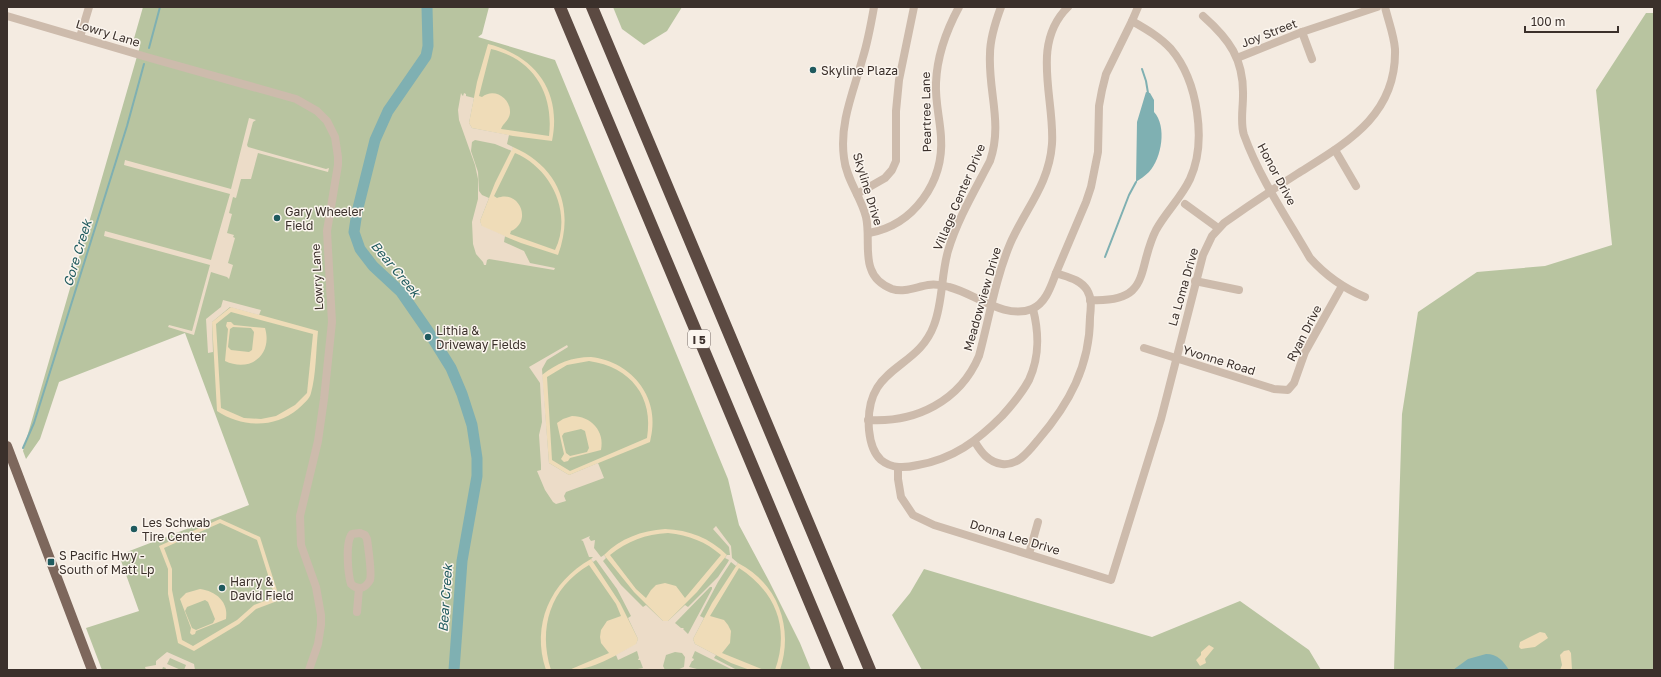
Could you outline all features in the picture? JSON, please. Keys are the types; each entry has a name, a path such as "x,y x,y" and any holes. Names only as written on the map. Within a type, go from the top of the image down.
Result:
{"highway":[{"name":"I 5","path":"560,7 838,670"},
{"name":"I 5","path":"592,7 870,670"}],"main road":[{"path":"7,446 92,670"}],"street":[{"path":"80,37 89,7"},
{"name":"Skyline Drive","path":"874,7 843,133 844,159 849,176 863,206 869,233 868,262 874,275 883,285 893,289 903,290 929,285 941,286 956,289 992,305 1014,312 1023,312 1033,309"},
{"path":"857,194 885,178 892,170 896,161 896,111 898,87 903,54 914,7"},
{"name":"Peartree Lane","path":"869,233 883,231 907,216 925,198 935,178 941,150 936,94 936,71 943,42 959,7"},
{"name":"Village Center Drive","path":"898,468 881,460 875,453 869,436 868,420 872,398 880,383 923,345 931,333 937,315 944,267 953,236 990,161 994,148 996,120 990,56 992,34 1001,7"},
{"name":"Meadowview Drive","path":"868,420 907,418 944,400 957,391 970,374 979,356 1010,245 1038,192 1046,172 1050,154 1052,130 1046,66 1047,47 1056,21 1068,7"},
{"path":"898,468 932,463 952,455 975,442 1014,402 1029,379 1034,367 1038,349 1038,332 1033,309 1045,298 1086,202 1091,187 1098,152 1099,106 1106,74 1138,7"},
{"name":"Joy Street","path":"1237,58 1302,32 1377,7"},
{"name":"La Loma Drive","path":"1111,580 1161,419 1195,281 1203,255 1212,236 1218,228 1270,191 1352,138 1370,120 1382,103 1394,66 1395,48 1385,7"},
{"name":"Lowry Lane","path":"7,16 296,99 317,111 327,121 335,137 338,148 338,165 326,232 332,322 318,441 301,507 299,521 303,555 316,587 321,615 318,644 309,670"},
{"name":"Honor Drive","path":"1203,16 1225,38 1233,48 1237,58 1242,76 1243,133 1252,156 1270,191 1310,258 1325,274 1342,286 1365,297"},
{"path":"1090,300 1106,301 1118,298 1135,288 1141,279 1154,234 1164,215 1183,192 1190,179 1198,157 1198,130 1194,96 1180,62 1166,44 1151,32 1132,21"},
{"path":"1302,32 1312,59"},
{"path":"1335,150 1356,186"},
{"path":"1185,204 1218,228"},
{"path":"975,442 988,459 1002,464 1017,462 1056,420 1073,391 1081,372 1087,348 1090,300 1088,292 1083,285 1076,280 1056,272"},
{"path":"1195,281 1238,290"},
{"name":"Ryan Drive","path":"1288,390 1294,383 1305,352 1342,286"},
{"name":"Yvonne Road","path":"1144,348 1274,389 1288,390"},
{"name":"Donna Lee Drive","path":"898,468 901,497 913,515 934,525 1111,580"},
{"path":"1029,554 1038,522"},
{"path":"360,533 366,536 370,580 364,587 359,588 352,584 350,577 348,540 352,534 360,533"},
{"path":"357,612 359,588"}],"green space":[{"name":"Lithia & Driveway Fields","path":"143,7 489,7 482,34 478,37 555,60 728,479 739,525 800,643 811,670 102,670 86,628 139,611 119,555 249,505 185,333 59,382 40,439 26,459 23,451 140,46 133,42"},
{"path":"613,7 682,7 667,31 644,45 622,29"},
{"path":"1646,13 1654,13 1654,670 1394,670 1402,414 1418,312 1477,272 1545,266 1612,245 1596,90"},
{"path":"924,569 1152,637 1240,601 1309,650 1321,670 922,670 892,615 910,593"}],"sand":[{"path":"488,44 520,57 532,67 542,79 549,92 553,107 554,123 552,141 513,136 472,128 469,123 477,82","holes":["491,49 506,54 519,61 530,70 538,80 548,106 550,121 549,136 501,129 510,113 508,103 501,96 492,93 482,97 479,96"]},
{"path":"513,147 529,155 542,166 552,178 559,191 563,206 565,222 563,238 558,255 521,243 482,227 480,221 495,183","holes":["515,153 528,160 539,169 548,181 555,193 560,207 560,236 555,250 510,234 511,231 518,226 521,220 522,214 520,207 512,198 505,196 497,198 494,196"]},
{"path":"231,307 318,331 313,386 308,400 289,415 268,423 247,423 226,416 217,411 212,322","holes":["231,312 313,334 307,393 295,405 276,416 261,419 244,418 221,408 216,324"]},
{"path":"227,322 231,322 234,325 265,328 267,338 266,346 257,359 251,363 243,365 225,361 228,329 226,326","holes":["233,327 251,328 254,332 252,350 249,352 231,350 228,347 230,329"]},
{"path":"591,357 606,360 620,366 641,385 648,398 652,411 653,426 650,442 569,475 549,463 542,375 553,367 565,362 577,358","holes":["589,361 604,364 628,377 643,397 647,410 647,438 570,471 552,460 547,377 567,365"]},
{"path":"572,416 591,422 599,431 602,443 601,450 570,458 568,461 564,462 561,459 564,454 557,423","holes":["581,429 585,431 589,448 587,452 570,456 566,453 562,436 564,433"]},
{"path":"220,519 260,537 280,600 256,609 239,624 194,651 178,643 168,594 168,569 159,546","holes":["220,523 257,540 275,597 254,605 237,620 193,646 182,640 172,590 172,569 164,548"]},
{"path":"665,529 682,531 699,536 714,544 727,555 697,592 668,621 663,621 634,592 604,555 617,544 632,536","holes":["668,533 690,537 703,543 721,555 685,598 676,586 665,583 656,585 646,598 636,589 610,555 637,539 652,535"]},
{"path":"591,559 620,603 638,639 636,645 596,665 587,668 569,670 609,653 601,643 601,630 607,621 621,616 616,604 589,565 576,574 565,585 556,597 550,610 546,639 547,654 551,670 546,670 542,653 541,637 543,621 548,606 555,592 565,580"},
{"path":"738,563 752,572 763,582 773,595 779,608 785,638 784,654 780,670 775,670 781,640 780,626 776,612 771,600 762,588 739,568 710,616 724,620 731,631 730,643 722,653 764,670 750,670 731,663 695,644 693,639 712,603"},
{"path":"200,589 216,595 220,598 225,607 226,619 196,631 195,634 192,635 190,633 191,628 180,599 186,593","holes":["205,600 208,602 215,619 213,623 196,630 192,628 185,611 187,607"]},
{"path":"1540,632 1545,633 1548,638 1535,647 1521,649 1519,647 1520,642"},
{"path":"1209,645 1214,648 1205,659 1206,663 1200,666 1196,660 1201,655 1201,652"},
{"path":"1569,650 1571,653 1572,670 1560,670 1562,665 1560,655 1564,651"}],"shaded area":[{"path":"461,93 463,96 464,93 466,96 474,98 469,123 472,128 509,135 507,144 513,147 512,151 495,144 475,140 472,142 471,151 478,172 479,191 482,195 489,198 480,221 482,226 505,236 504,242 524,251 530,263 555,268 554,270 489,259 487,260 486,265 484,265 476,254 473,244 472,222 478,199 478,179 475,165 459,120 458,110"},
{"path":"249,118 256,120 253,122 247,145 248,147 326,169 329,168 328,172 258,153 251,179 241,179 236,198 233,197 229,213 232,214 227,233 234,235 233,237 235,238 228,263 233,265 229,279 211,272 194,335 168,327 169,325 192,331 210,265 104,236 105,231 211,260 230,194 124,165 125,160 231,189"},
{"path":"223,300 261,310 259,315 230,307 212,322 213,352 208,353 206,319 221,307"},
{"path":"567,345 568,347 547,360 542,369 549,463 569,475 598,463 604,478 566,492 564,496 566,501 556,504 545,490 537,471 541,470 539,435 542,422 540,383 529,367"},
{"path":"716,526 731,546 732,558 738,563 736,566 731,562 718,582 700,616 704,618 693,639 695,644 716,655 714,658 737,670 733,670 695,651 692,658 694,659 689,667 701,670 677,670 684,667 685,657 682,653 675,652 666,655 663,666 665,670 632,670 643,668 640,660 638,660 639,658 637,651 618,660 616,655 636,644 638,639 628,618 631,616 617,589 596,560 593,562 591,559 593,557 589,557 583,541 581,540 590,536 589,538 591,541 595,540 594,548 601,557 604,555 606,558 603,561 621,585 643,607 646,605 663,621 668,621 685,605 688,607 718,577 729,560 725,558 727,555 730,555 729,547 713,529","holes":["710,587 712,587 712,589 688,634 683,629 684,628 681,628 675,623"]},
{"path":"167,652 194,664 195,670 184,670 186,665 170,658 167,664 181,670 165,670 166,668 163,667 162,670 146,670 145,667 156,665 156,661"}],"water":[{"path":"1146,92 1150,93 1154,100 1154,112 1161,125 1162,133 1160,151 1153,166 1136,182 1137,122"},
{"path":"1486,654 1497,657 1509,670 1453,670 1468,659"}],"waterway":[{"name":"Gore Creek","path":"149,48 160,7"},
{"name":"Bear Creek","path":"427,7 428,46 426,56 388,111 375,140 357,212 354,232 360,249 373,266 401,292 451,368 462,394 472,425 477,458 477,476 462,561 454,670"},
{"name":"Gore Creek","path":"23,448 34,423 127,126 144,64"},
{"path":"1142,69 1148,93"},
{"path":"1105,257 1129,195 1136,182"}],"place":[{"name":"Skyline Plaza","path":"813,70"},
{"name":"Gary Wheeler Field","path":"277,218"},
{"name":"Lithia & Driveway Fields","path":"428,337"},
{"name":"Les Schwab Tire Center","path":"134,529"},
{"name":"S Pacific Hwy - South of Matt Lp","path":"51,562"},
{"name":"Harry & David Field","path":"222,588"}]}
